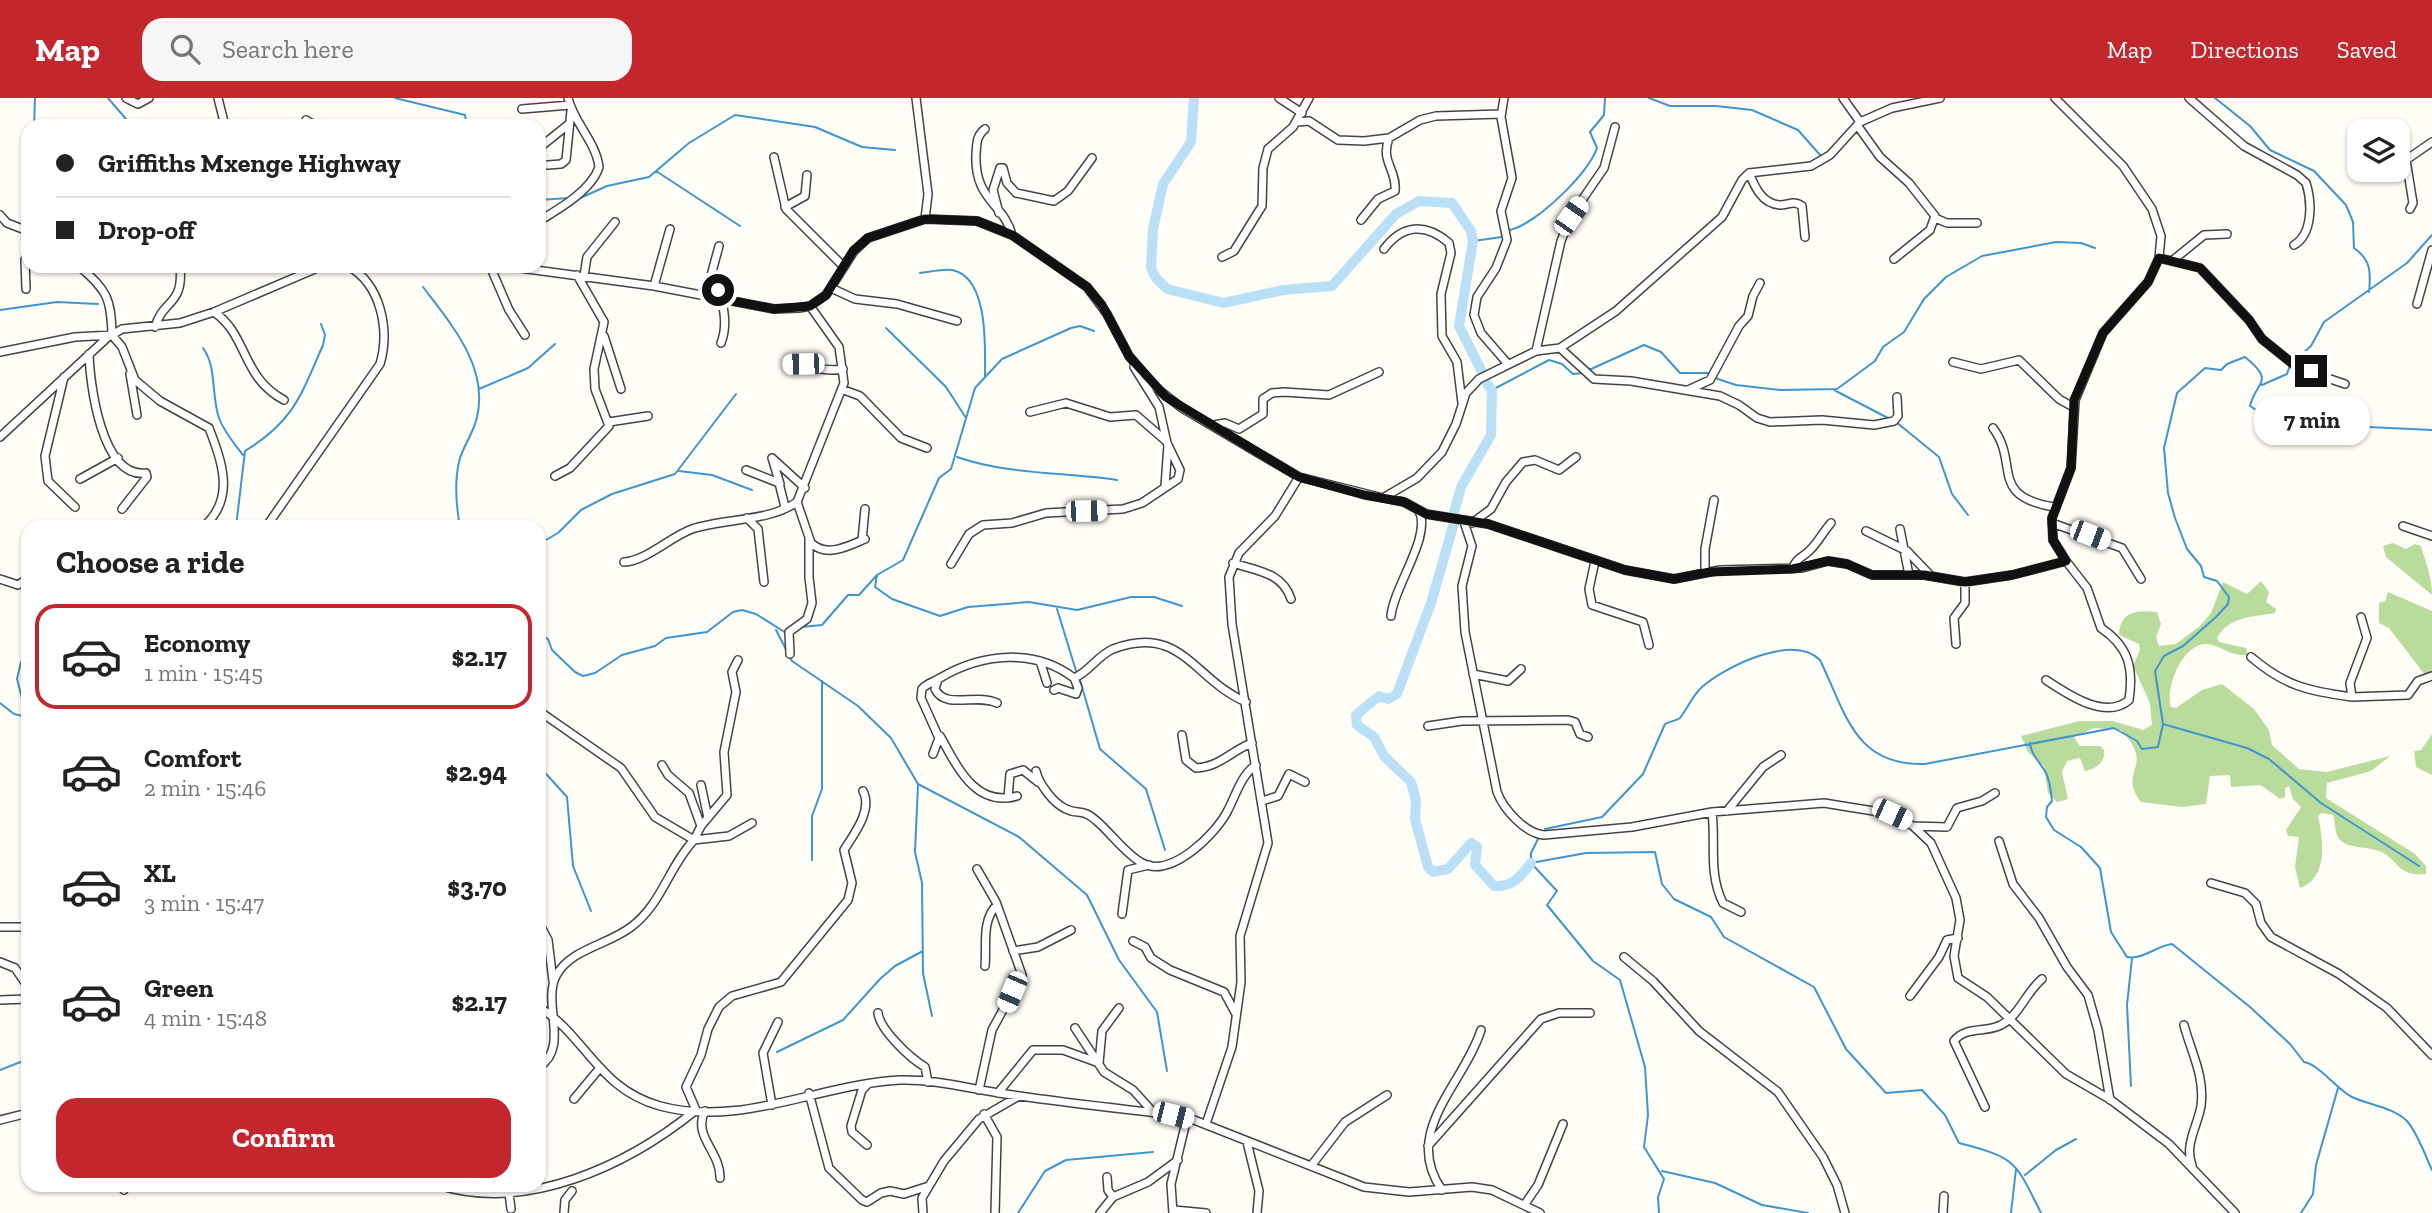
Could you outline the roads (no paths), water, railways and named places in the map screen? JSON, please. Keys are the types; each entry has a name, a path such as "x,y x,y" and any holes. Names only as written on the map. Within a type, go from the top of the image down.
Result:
{"street":[{"path":"126,98 138,104 149,98"},
{"path":"218,98 223,119"},
{"path":"916,98 928,194 925,219"},
{"path":"1279,98 1302,113"},
{"path":"1222,257 1234,251 1262,206 1263,168 1268,149 1297,122 1309,98"},
{"path":"1504,98 1501,114 1512,178 1501,212 1507,240 1496,268 1477,297 1474,315 1481,333 1507,363"},
{"path":"1843,98 1880,157 1926,201 1936,218 1947,223 1977,223"},
{"path":"1383,498 1406,485 1431,465 1449,440 1462,403 1479,379 1536,351 1560,348 1593,328 1639,294 1722,217 1742,180 1749,173 1802,168 1821,162 1858,123 1892,108 1940,98"},
{"path":"2046,680 2083,702 2109,706 2129,700 2130,679 2124,649 2114,635 2101,628 2087,588 2053,540 2052,523 2054,507 2071,468 2075,426 2073,407 2103,333 2148,282 2159,258 2160,226 2146,199 2123,166 2055,98"},
{"path":"2189,98 2215,124 2244,146 2306,183 2308,225 2303,239 2294,245"},
{"path":"522,109 570,104"},
{"path":"548,165 561,164 566,160 570,104"},
{"path":"546,216 572,199 598,171 596,153 570,104"},
{"path":"1297,122 1309,121 1338,140 1389,138 1428,117 1501,114"},
{"path":"546,142 569,124"},
{"path":"1536,351 1561,241 1571,216 1605,168 1615,127"},
{"path":"985,129 976,141 976,164 983,191 1012,235"},
{"path":"1361,220 1378,199 1395,191 1395,180 1385,156 1389,138"},
{"path":"2410,209 2413,203 2406,160 2432,142"},
{"path":"774,157 785,207 844,267"},
{"path":"999,213 993,190 1000,168 1009,187 1016,193 1054,201 1068,191 1092,158"},
{"path":"1749,173 1764,198 1776,204 1796,202 1802,206 1805,237"},
{"path":"785,207 805,196 807,175"},
{"path":"0,215 7,223 21,228"},
{"path":"1894,259 1930,230 1936,218"},
{"path":"546,271 654,286 774,309 810,306 831,288 853,251 868,238 925,219 977,221 1012,235 1087,287 1102,305 1137,373 1157,401 1168,444 1180,470 1178,479 1142,503 1124,509 1046,513 1012,523 983,525 969,534 951,564"},
{"path":"555,476 570,468 603,436 609,422 595,389 594,369 604,322 581,276 587,257 615,222"},
{"path":"1384,249 1397,233 1411,228 1437,235 1449,243 1451,253 1441,294 1442,336 1457,362 1462,403"},
{"path":"654,286 670,229"},
{"path":"2172,261 2204,235 2227,234"},
{"path":"719,246 709,283 717,288 723,299 721,343"},
{"path":"2417,304 2432,250"},
{"path":"2159,258 2205,273 2262,339 2298,368 2344,384"},
{"path":"25,273 26,289"},
{"path":"88,273 100,283 106,293 112,312 112,335 122,347 130,371 137,415"},
{"path":"155,327 161,314 178,297 180,273"},
{"path":"0,436 106,337 122,329 155,327 214,312 306,273"},
{"path":"271,520 380,364 385,337 367,279 358,273"},
{"path":"493,273 509,310 524,335"},
{"path":"1682,391 1705,385 1710,380 1739,326 1748,316 1760,283"},
{"path":"831,288 855,299 883,302 957,321"},
{"path":"624,562 640,559 663,542 691,529 785,508 797,502 805,488 825,425 844,390 843,369 834,338 810,306"},
{"path":"214,312 229,325 256,378 270,392 284,400"},
{"path":"603,334 621,389"},
{"path":"0,352 75,337 112,335"},
{"path":"1560,348 1594,379 1631,381 1727,398 1757,418 1777,423 1822,420 1874,425 1894,421 1898,416 1897,397"},
{"path":"89,354 98,422 118,458 129,470 146,473 147,477 122,509"},
{"path":"1129,356 1166,397 1299,477 1468,523 1488,524 1595,561 1674,579 1705,573 1793,569 1828,561 1847,564 1872,575 1930,575 1965,582 2012,575 2066,561"},
{"path":"1953,362 1981,369 2019,360 2059,399 2073,407"},
{"path":"788,365 803,364 828,372 843,369"},
{"path":"130,371 160,401 209,428 222,466 225,492 209,520"},
{"path":"1214,425 1225,423 1241,428 1257,420 1263,414 1263,399 1272,393 1329,395 1379,372"},
{"path":"65,376 45,456 48,481 75,507"},
{"path":"844,390 860,396 894,427 901,439 927,448"},
{"path":"1030,412 1066,402 1110,417 1136,415 1168,444"},
{"path":"609,422 648,416"},
{"path":"1993,428 2014,489 2023,498 2054,507"},
{"path":"1165,486 1168,444"},
{"path":"1468,523 1491,509 1506,482 1523,461 1535,460 1559,470 1576,457"},
{"path":"80,480 118,458"},
{"path":"785,508 772,458 805,488"},
{"path":"746,470 780,484"},
{"path":"1206,1124 1233,1047 1241,982 1240,936 1268,848 1230,611 1229,577 1239,552 1275,516 1299,477"},
{"path":"1705,573 1705,548 1714,500"},
{"path":"797,502 813,545 823,550 835,550 863,539 865,509"},
{"path":"1391,616 1395,591 1410,565 1420,531 1422,516 1418,509"},
{"path":"747,517 758,529 764,582"},
{"path":"1468,523 1471,541 1462,595 1473,674 1500,799 1520,822 1537,834 1632,827 1712,812 1840,804 1892,814 1913,826 1931,844 1956,898 1960,920 1954,956 1958,978 1987,997 2066,1074 2110,1100 2169,1144 2235,1213"},
{"path":"1793,569 1796,561 1810,550 1817,537 1831,523"},
{"path":"2052,523 2122,548 2141,579"},
{"path":"2403,526 2432,536"},
{"path":"1900,528 1907,551 1909,575"},
{"path":"1866,531 1907,551 1930,575"},
{"path":"790,654 789,632 807,620 812,603 808,534"},
{"path":"1595,561 1589,589 1592,605 1643,622 1648,645"},
{"path":"1233,563 1275,576 1284,584 1291,599"},
{"path":"0,579 21,582"},
{"path":"1956,644 1955,618 1965,603 1965,582"},
{"path":"2352,696 2350,683 2367,638 2361,617"},
{"path":"1074,678 1098,657 1110,651 1134,643 1153,643 1178,650 1215,682 1246,702"},
{"path":"1017,796 988,796 963,777 920,695 923,686 958,668 1017,656 1039,661 1074,678 1078,688 1076,694 1058,688 1054,690"},
{"path":"2251,657 2269,672 2298,688 2352,696 2407,695 2421,678 2432,676"},
{"path":"546,1061 553,1046 551,994 554,981 567,960 620,935 644,916 701,826 727,795 724,752 736,692 732,672 738,660"},
{"path":"1039,661 1047,683"},
{"path":"1473,674 1504,681 1514,678 1521,669"},
{"path":"937,679 935,689 943,697 957,702 969,697 986,698 997,703"},
{"path":"546,716 621,768 655,817 694,840 729,836 752,823"},
{"path":"1428,726 1484,720 1571,720 1575,722 1580,734 1588,737"},
{"path":"933,754 939,741 938,733"},
{"path":"1182,735 1186,760 1196,768 1219,763 1238,748 1252,743"},
{"path":"1727,811 1762,767 1781,755"},
{"path":"662,765 667,775 689,793 701,826"},
{"path":"1122,914 1126,904 1129,870 1171,863 1204,842 1221,823 1246,774 1256,765"},
{"path":"1008,798 1010,774 1023,770 1041,783 1066,810 1084,811 1140,862 1149,865"},
{"path":"1036,771 1041,783"},
{"path":"1262,801 1278,796 1289,774 1305,782"},
{"path":"701,785 708,818"},
{"path":"696,1110 686,1092 687,1082 719,1007 732,996 781,982 848,900 852,883 844,850 855,835 863,812 866,799 863,791"},
{"path":"1913,826 1947,827 1957,808 1982,801 1994,793"},
{"path":"1712,812 1715,841 1712,858 1718,892 1723,903 1741,912"},
{"path":"1999,841 2013,884 2039,918 2067,967 2088,995 2098,1030 2110,1100"},
{"path":"977,869 997,905 1022,978 992,1030 979,1090"},
{"path":"2211,883 2245,893 2256,904 2261,923 2271,937 2339,974 2387,1008 2432,1055"},
{"path":"985,966 986,934 990,915 997,905"},
{"path":"0,927 21,927"},
{"path":"1013,951 1038,947 1071,930"},
{"path":"546,936 554,981"},
{"path":"1910,996 1939,957 1947,940 1958,938"},
{"path":"1133,941 1145,947 1151,958 1170,970 1189,980 1222,991 1236,1014"},
{"path":"1624,957 1653,981 1699,1031 1778,1092 1828,1167 1845,1213"},
{"path":"0,962 15,968 21,977"},
{"path":"1986,1107 1956,1051 1954,1041 1966,1032 1996,1028 2010,1021 2032,986 2042,979"},
{"path":"0,1000 21,999"},
{"path":"1099,1063 1102,1031 1119,1008"},
{"path":"546,1012 599,1069 641,1099 661,1106 744,1112 809,1093 868,1083 928,1082 1187,1118 1364,1187 1409,1192 1472,1187 1492,1190 1540,1213"},
{"path":"878,1013 883,1028 913,1060 925,1067 928,1082"},
{"path":"1428,1146 1541,1019 1559,1013 1590,1013"},
{"path":"772,1105 762,1053 778,1023"},
{"path":"2183,1025 2201,1075 2202,1103 2189,1150 2194,1169"},
{"path":"1074,1028 1109,1077 1133,1090 1153,1112"},
{"path":"1442,1190 1429,1169 1428,1146 1442,1104 1481,1030"},
{"path":"998,1093 1033,1050 1063,1050 1099,1063"},
{"path":"574,1099 599,1069"},
{"path":"867,1145 851,1126 862,1090 868,1083"},
{"path":"809,1093 829,1168 862,1200 867,1202 890,1191 904,1194 929,1186"},
{"path":"924,1211 929,1186 944,1161 984,1114 1020,1095"},
{"path":"1311,1166 1345,1122 1387,1095"},
{"path":"598,1180 646,1151 696,1110"},
{"path":"705,1111 701,1128 720,1168 720,1178"},
{"path":"0,1120 21,1114"},
{"path":"984,1114 997,1137 995,1213"},
{"path":"1187,1118 1171,1184 1173,1211 1206,1213"},
{"path":"1525,1204 1538,1185 1563,1124"},
{"path":"1247,1142 1259,1191 1257,1213"},
{"path":"1100,1213 1113,1197 1148,1182 1178,1160"},
{"path":"1107,1177 1108,1190 1113,1197"},
{"path":"560,1195 585,1186"},
{"path":"564,1213 565,1200 573,1190"},
{"path":"449,1192 460,1199"},
{"path":"507,1192 506,1209 522,1208"},
{"path":"1943,1213 1944,1196"}],"waterway":[{"path":"34,119 35,98"},
{"path":"108,98 126,119"},
{"path":"395,98 465,115 466,119"},
{"path":"1194,98 1191,142 1163,184 1153,229 1151,268 1167,289 1224,303 1283,290 1332,286 1396,214 1419,201 1452,203 1471,231 1473,241 1459,326 1481,370"},
{"path":"1510,230 1521,226 1547,208 1584,171 1597,148 1590,132 1604,115 1605,98"},
{"path":"1649,98 1670,106 1716,106 1752,110 1798,130 1821,156"},
{"path":"2215,98 2250,126 2270,150 2314,171 2346,205 2353,222 2354,248 2364,257 2369,267 2369,292"},
{"path":"578,199 607,186 649,177 689,143 735,115 815,127 862,147 895,150"},
{"path":"656,171 740,226"},
{"path":"546,200 569,198"},
{"path":"2293,362 2311,346 2324,322 2407,263 2432,235"},
{"path":"1473,241 1502,237"},
{"path":"1715,378 1736,385 1780,390 1837,389 1875,361 1883,347 1904,332 1924,299 1946,277 1982,256 2056,242 2081,243 2095,248"},
{"path":"920,273 952,270 964,275 973,286 982,315 985,376"},
{"path":"423,287 456,331 473,364 478,381 477,417 457,470 459,520"},
{"path":"0,310 57,302 98,304"},
{"path":"237,520 245,451 275,429 302,393 323,345 325,335 321,324"},
{"path":"801,627 822,625 848,595 859,595 877,575 903,560 939,478 951,469 975,388 1002,359 1071,328 1080,326 1094,331"},
{"path":"886,328 946,387 966,418"},
{"path":"479,389 528,368 555,344"},
{"path":"1589,370 1644,345 1661,352 1680,373 1709,373"},
{"path":"203,348 212,372 219,418 226,433 243,455"},
{"path":"1545,829 1602,817 1643,774 1665,724 1680,718 1702,687 1743,662 1778,651 1794,650 1808,653 1820,660 1856,733 1867,746 1882,756 1901,762 1925,764 2114,728 2137,741 2142,749 2158,747 2163,724 2155,671 2164,656 2183,646 2216,617 2228,604 2229,597 2217,581 2204,577 2201,566 2187,549 2168,493 2164,448 2177,393 2205,368 2221,370 2227,364 2245,357 2262,377 2250,406 2264,415 2305,424 2314,417 2347,426 2432,430"},
{"path":"1492,390 1549,360 1562,364 1573,374 1584,373"},
{"path":"2262,385 2287,374 2290,365"},
{"path":"1453,516 1461,487 1491,435 1492,390 1484,380"},
{"path":"1834,390 1888,418"},
{"path":"546,540 558,533 581,510 612,494 675,474 736,394"},
{"path":"1896,422 1939,457 1952,494 1968,515"},
{"path":"957,457 1016,470 1117,480"},
{"path":"679,471 712,475 752,490"},
{"path":"1454,523 1431,603 1397,694 1388,699 1379,696 1356,715 1357,725 1374,737 1384,756 1411,782 1416,801 1415,819 1428,867 1433,872 1448,869 1471,843 1477,847 1475,865 1494,886 1511,883 1520,877 1531,863"},
{"path":"877,575 875,587 892,599 940,616 968,607 1029,602 1077,610 1131,597 1154,597 1182,606"},
{"path":"1057,609 1077,674"},
{"path":"546,638 552,650 583,676 595,673 622,655 655,646 666,638 707,632 733,612 742,610 756,614 786,633"},
{"path":"776,630 792,661 858,706 891,738 918,784 1019,837 1087,895 1119,960 1157,1012 1167,1071"},
{"path":"21,662 17,679 21,695"},
{"path":"1080,680 1100,749 1146,789 1165,850"},
{"path":"812,860 812,816 822,789 822,681"},
{"path":"0,703 14,714 21,716"},
{"path":"2163,724 2247,748 2269,759 2321,803 2419,866"},
{"path":"2030,743 2049,783 2052,801 2047,807 2046,817 2054,830 2081,847 2100,868 2111,932 2127,957 2139,957 2172,944 2250,1007 2290,1044 2304,1062 2315,1067 2352,1097 2388,1109 2407,1121 2432,1170"},
{"path":"546,774 567,797 573,866 591,911"},
{"path":"918,785 915,852 922,883 923,973 932,1016"},
{"path":"1539,837 1531,853 1531,863 1557,891 1547,905 1593,961 1620,980 1645,1067 1648,1115 1644,1147 1664,1179 1658,1197 1659,1213"},
{"path":"1531,863 1586,853 1655,852 1662,884 1674,899 1711,917 1724,937 1814,987 1846,1049 1886,1093 1922,1090 1945,1115 1959,1143 1993,1153 2012,1164 2041,1213"},
{"path":"777,1052 843,1020 895,966 923,951"},
{"path":"2131,1086 2127,1005 2132,958"},
{"path":"0,1070 21,1062"},
{"path":"2301,1213 2313,1194 2316,1165 2338,1088"},
{"path":"2025,1175 2056,1150 2076,1139"},
{"path":"1018,1213 1045,1171 1066,1160 1153,1152"},
{"path":"2011,1213 2016,1169"},
{"path":"1662,1171 1715,1183 1762,1205 1808,1213"}]}
